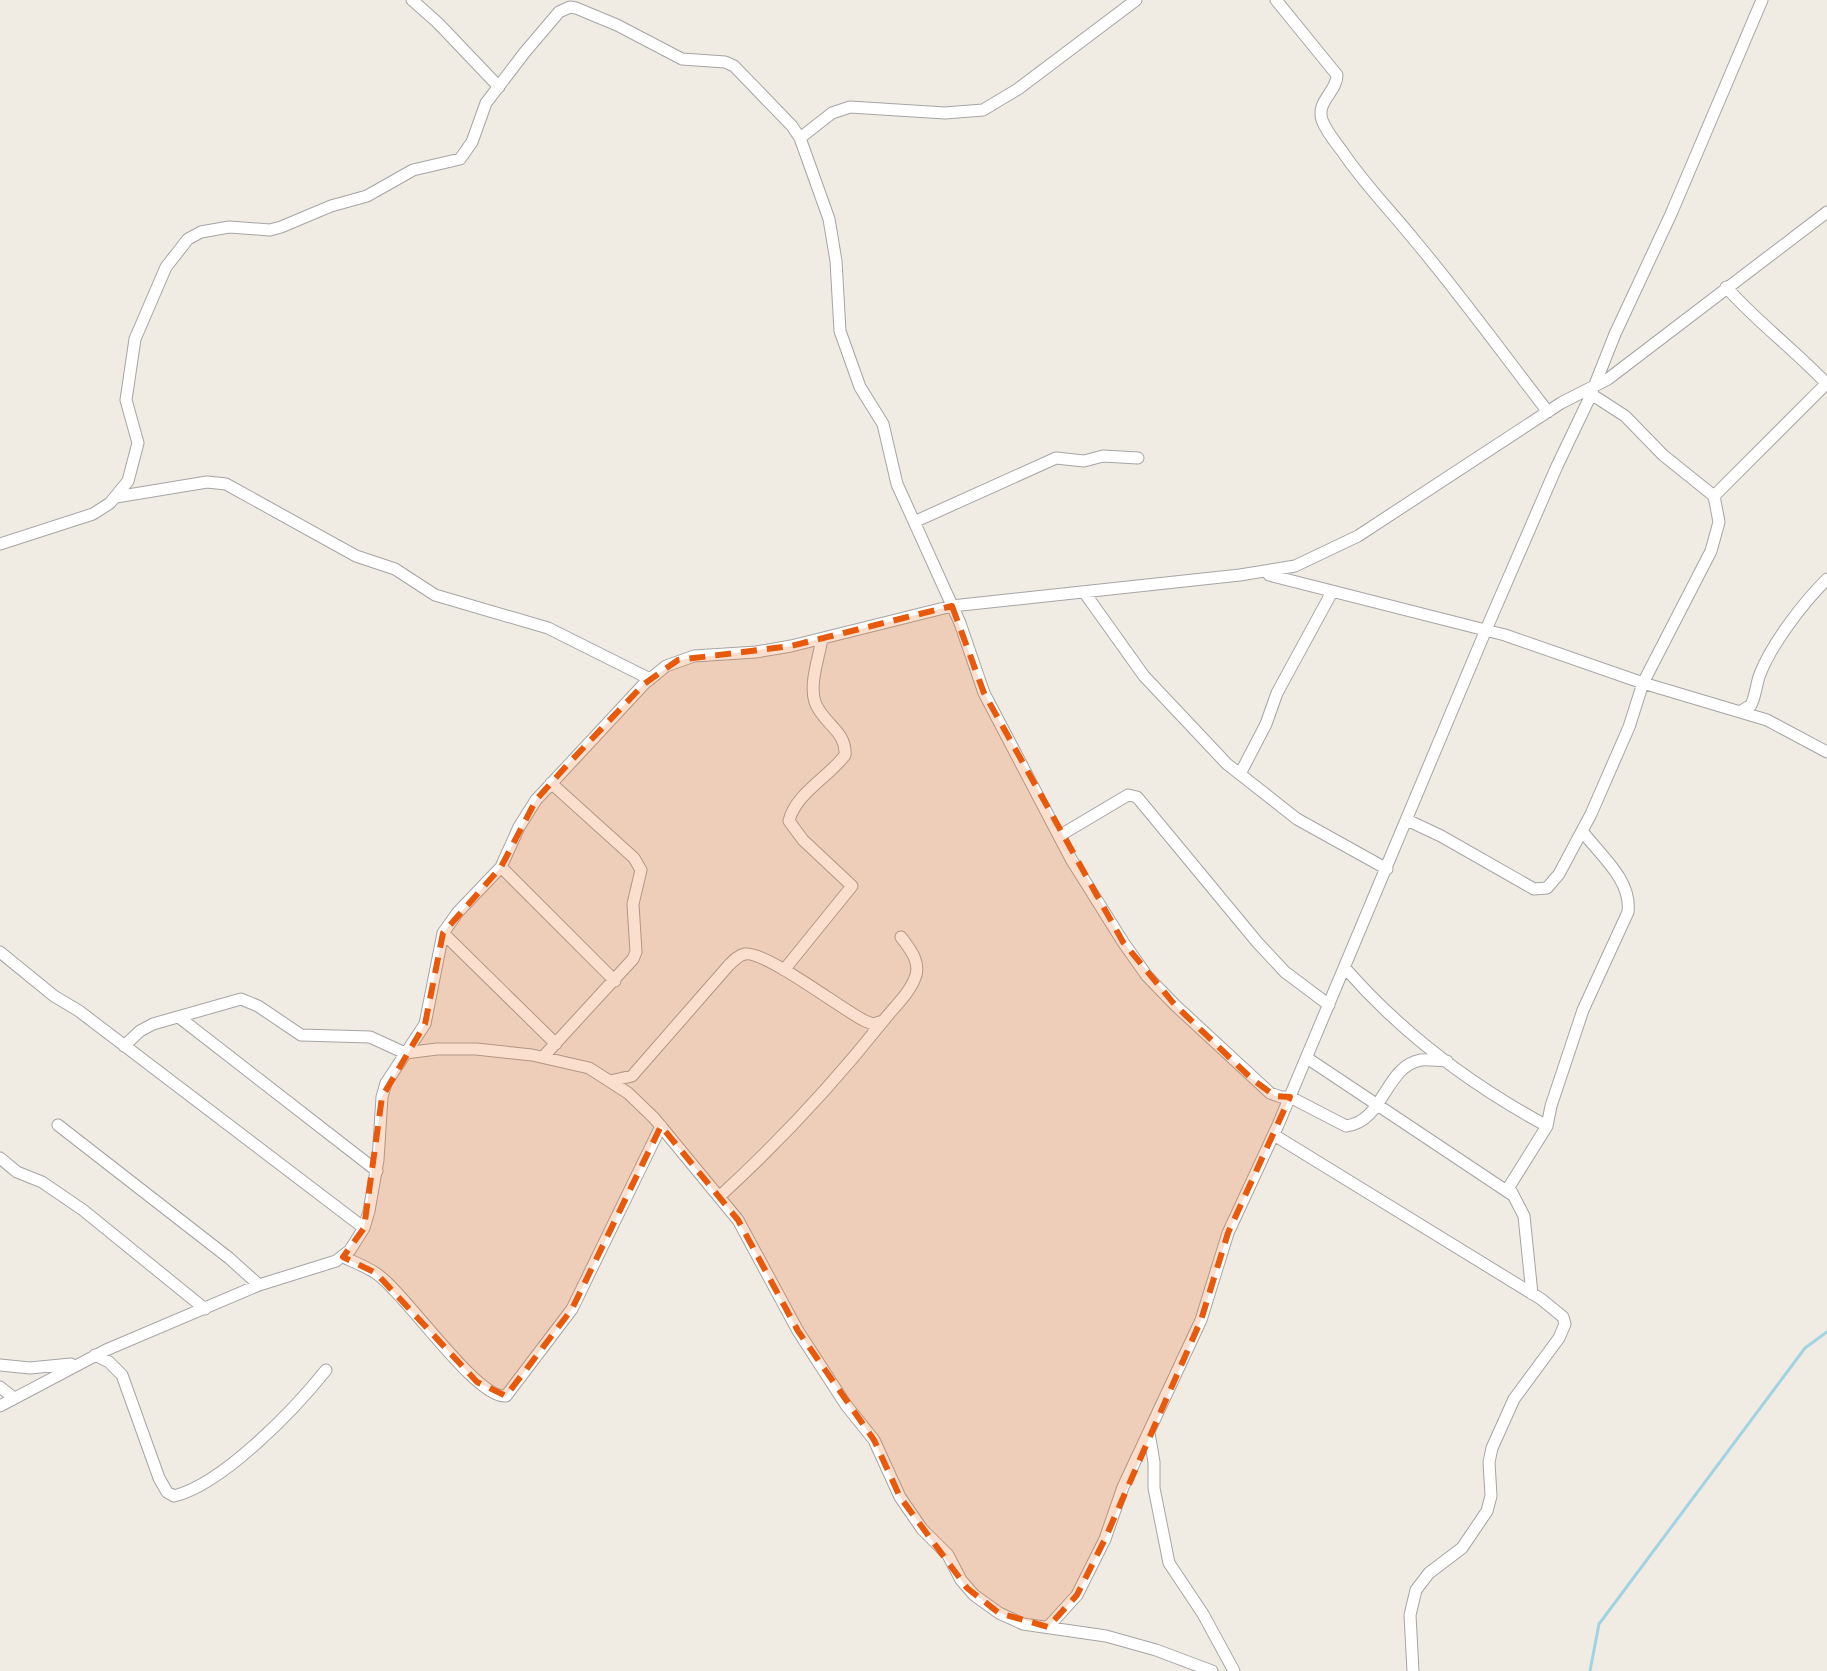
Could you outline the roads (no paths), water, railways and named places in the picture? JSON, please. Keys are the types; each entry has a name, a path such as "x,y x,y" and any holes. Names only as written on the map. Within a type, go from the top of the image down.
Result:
{"street":[{"path":"412,0 499,87"},
{"path":"563,0 682,59 725,62 734,66 800,138 816,176 830,227 839,285 840,331 860,387 887,433 893,472 952,606 984,693 1059,836 1147,976 1264,1089 1275,1096 1290,1097 1346,1126 1360,1123 1377,1105 1398,1074 1411,1064 1419,1060 1447,1061"},
{"path":"800,138 832,113 850,107 945,113 983,110 1018,89 1136,0"},
{"path":"1276,0 1337,75 1336,84 1321,111 1335,142 1548,412"},
{"path":"1048,1627 1077,1595 1094,1564 1123,1487 1201,1320 1228,1233 1274,1135 1485,632 1615,334 1695,161 1762,0"},
{"path":"0,544 93,514 116,497 128,481 138,452 126,400 135,339 166,267 188,239 201,232 229,227 270,230 281,227 331,206 367,196 413,170 460,159 472,142 486,103 559,12 576,8"},
{"path":"0,1406 76,1363 259,1285 343,1257 364,1228 377,1171 382,1097 393,1070 425,1024 443,933 458,912 501,867 519,827 536,800 650,679 666,666 694,656 756,652 822,639 952,606 1256,573 1295,566 1358,536 1548,412 1593,390 1827,212"},
{"path":"1714,496 1827,384 1726,287"},
{"path":"1407,820 1539,890 1547,888 1559,874 1582,831 1622,745 1643,683 1711,551 1719,522 1714,496 1663,455 1625,416 1593,390"},
{"path":"914,522 1056,458 1084,461 1103,456 1138,458"},
{"path":"116,497 207,482 226,484 356,556 395,569 435,595 548,628 650,679"},
{"path":"1256,573 1505,635 1643,683 1767,720 1827,752"},
{"path":"1740,712 1751,705 1760,672 1786,631 1807,600 1827,579"},
{"path":"1084,592 1152,686 1240,774 1297,819 1387,869"},
{"path":"1240,774 1266,724 1277,693 1332,592"},
{"path":"784,970 852,886 803,840 789,821 802,799 845,755 846,744 815,702 815,674 822,639"},
{"path":"543,1057 615,981 636,952 633,904 640,881 640,867 634,858 551,783"},
{"path":"1059,836 1128,795 1137,797 1257,942 1285,972 1329,1005"},
{"path":"1511,1194 1511,1182 1547,1126 1583,1010 1628,912 1626,889 1582,831"},
{"path":"501,867 615,981"},
{"path":"443,933 556,1044"},
{"path":"720,1196 815,1101 912,983 916,974 913,953 901,937"},
{"path":"0,952 54,996 364,1228"},
{"path":"610,1081 632,1076 743,954 754,954 784,970 865,1021 873,1024 883,1021"},
{"path":"1345,968 1375,1003 1481,1088 1547,1126"},
{"path":"124,1046 153,1024 241,999 258,1006 301,1035 370,1037 405,1053 476,1049 543,1057 589,1068 636,1099 738,1220 804,1341 846,1405 874,1440 894,1487 922,1529 948,1555 961,1580 974,1595 1015,1620 1106,1636 1212,1671"},
{"path":"180,1018 377,1171"},
{"path":"1307,1058 1511,1194 1524,1216 1532,1294"},
{"path":"58,1125 229,1258 259,1285"},
{"path":"343,1257 376,1273 399,1293 477,1382 496,1396 506,1396 572,1309 661,1126"},
{"path":"1274,1135 1554,1308 1565,1324 1559,1338 1514,1399 1492,1448 1489,1462 1491,1496 1487,1511 1462,1548 1429,1573 1416,1590 1410,1615 1413,1671"},
{"path":"0,1158 17,1172 42,1182 83,1210 205,1309"},
{"path":"95,1355 109,1362 122,1375 159,1478 167,1492 174,1496 205,1481 265,1436 286,1417 326,1370"},
{"path":"0,1365 30,1368 76,1363"},
{"path":"0,1387 14,1398"},
{"path":"1149,1433 1154,1457 1154,1488 1169,1563 1203,1614 1234,1671"}],"waterway":[{"path":"1590,1671 1599,1624 1805,1348 1827,1332"}]}
